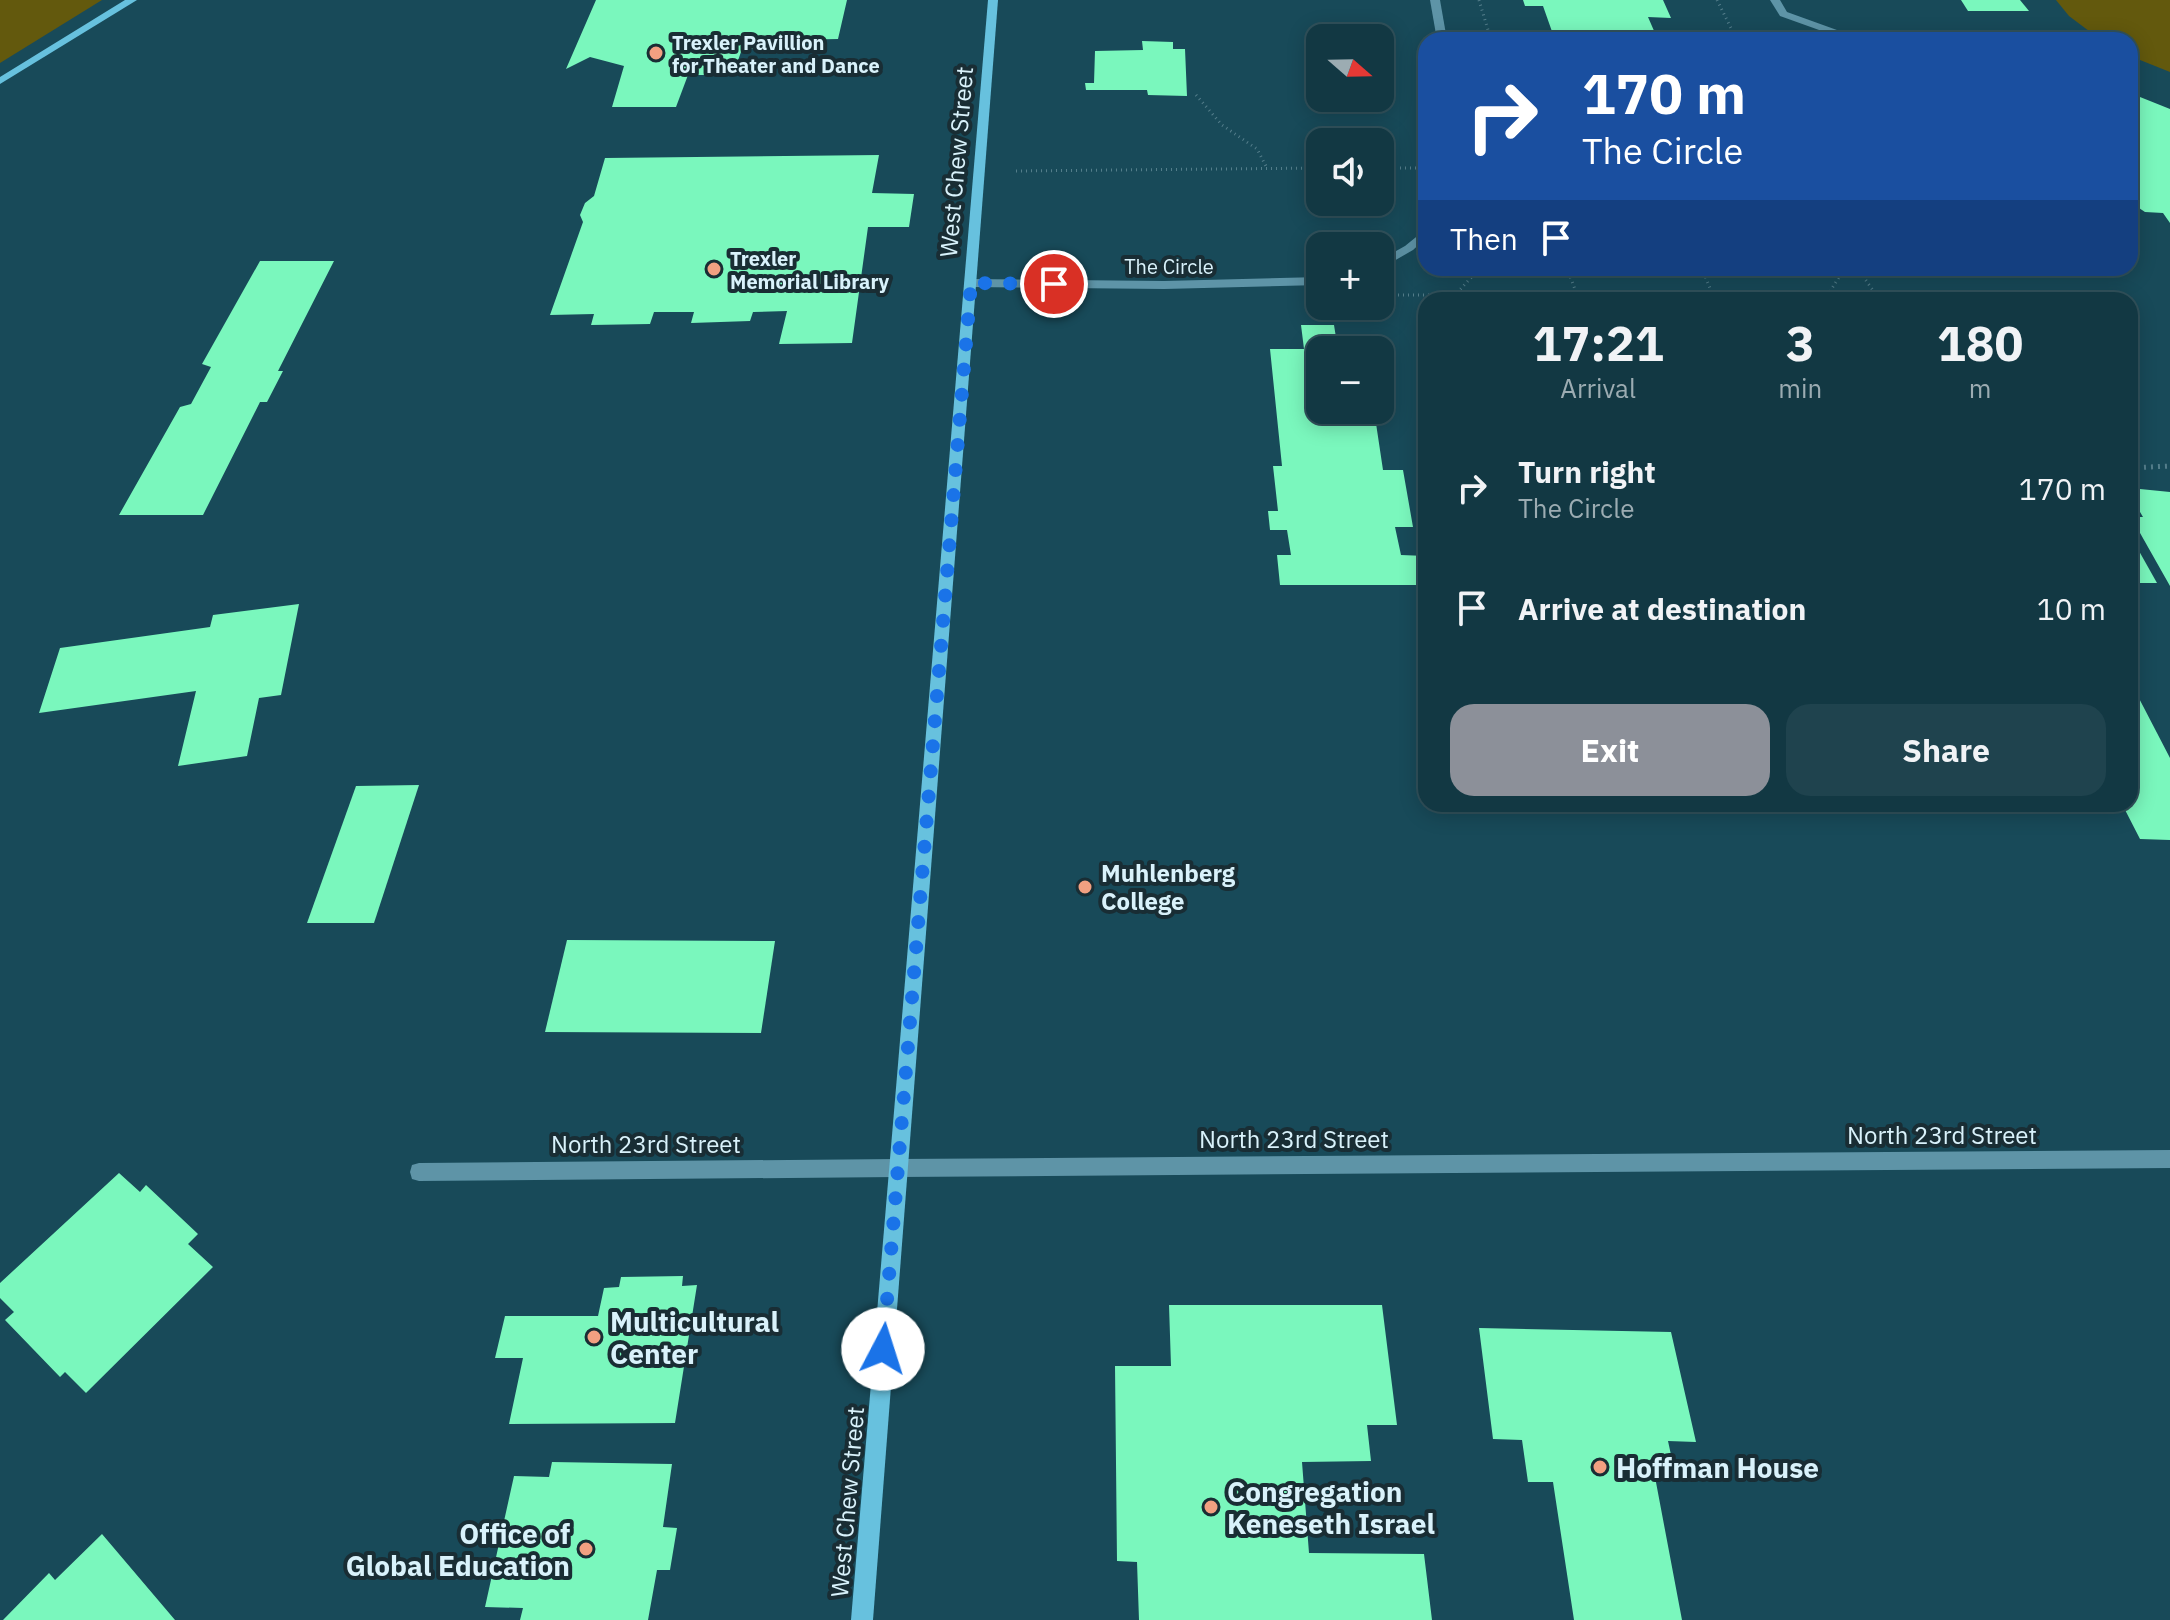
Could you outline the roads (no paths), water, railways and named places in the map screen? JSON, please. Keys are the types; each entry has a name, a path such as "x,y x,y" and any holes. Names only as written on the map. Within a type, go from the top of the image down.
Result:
{"street":[{"path":"0,81 132,0"},
{"name":"West Chew Street","path":"862,1620 993,0"},
{"path":"1435,0 1441,32"},
{"path":"1775,0 1783,14 1833,32"},
{"path":"1394,257 1418,240"},
{"name":"The Circle","path":"971,283 1195,285 1306,281"},
{"name":"North 23rd Street","path":"419,1172 2170,1159"}],"place":[{"name":"Trexler Pavillion for Theater and Dance","path":"656,53"},
{"name":"Trexler Memorial Library","path":"714,269"},
{"name":"Muhlenberg College","path":"1085,887"},
{"name":"Multicultural Center","path":"594,1337"},
{"name":"Hoffman House","path":"1600,1467"},
{"name":"Congregation Keneseth Israel","path":"1211,1507"},
{"name":"Office of Global Education","path":"586,1549"}]}
